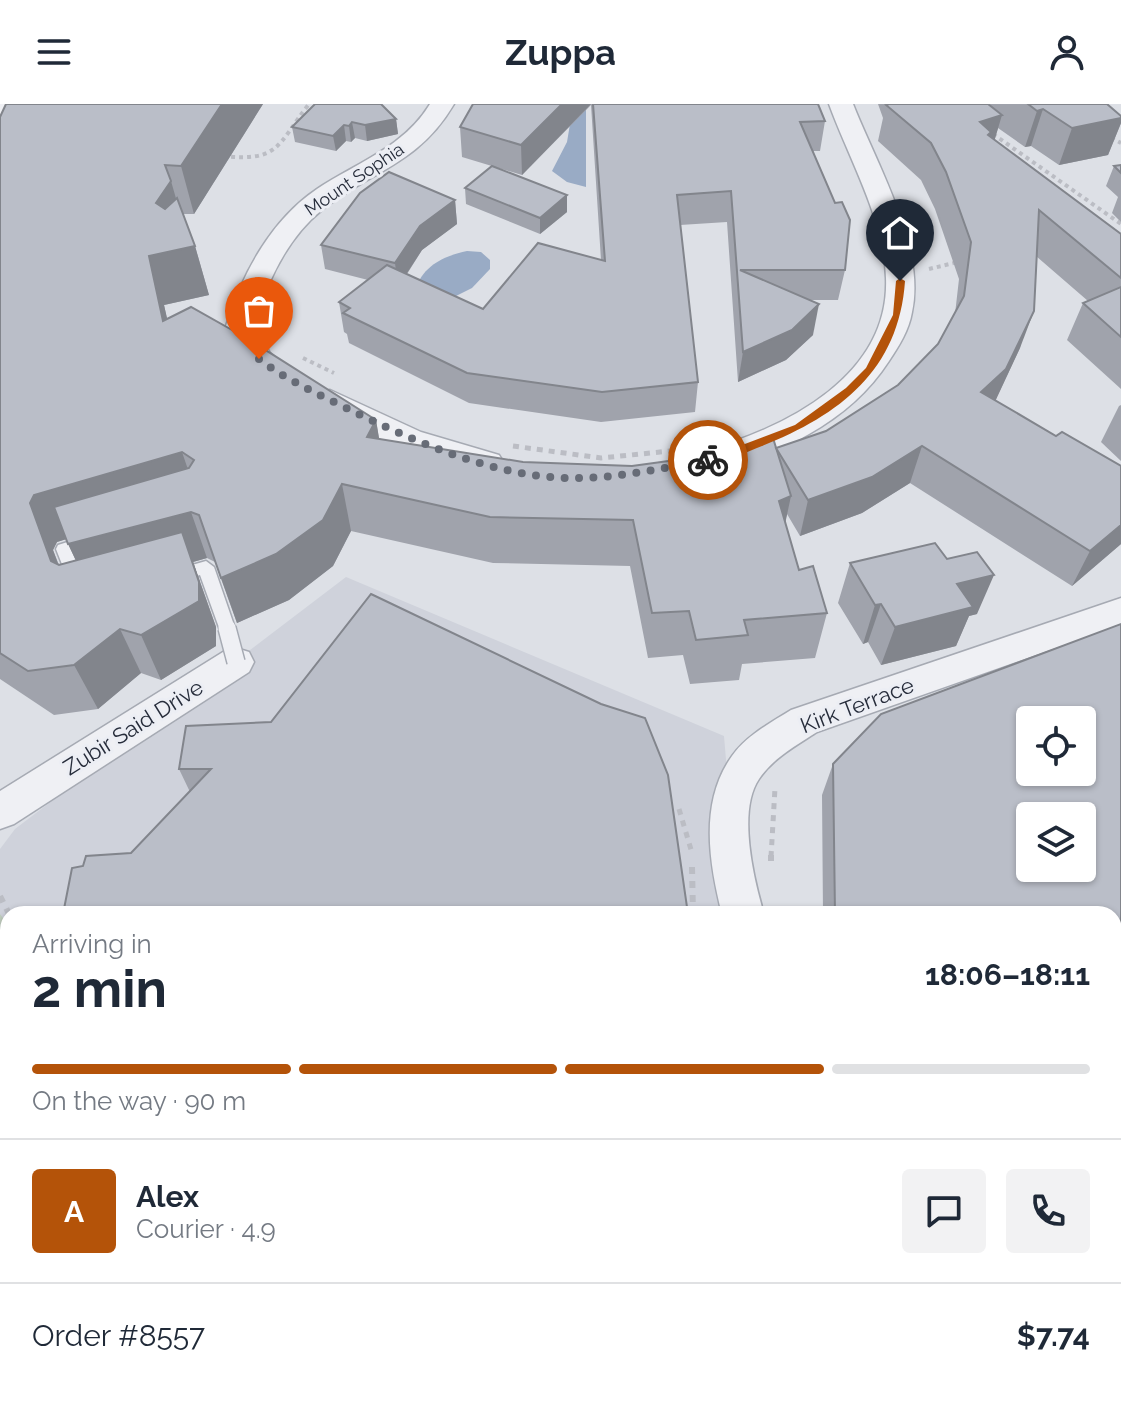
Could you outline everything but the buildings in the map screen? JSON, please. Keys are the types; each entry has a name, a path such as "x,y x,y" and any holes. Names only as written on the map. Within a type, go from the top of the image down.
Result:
{"street":[{"path":"3,113 26,104"},
{"name":"Mount Sophia","path":"442,104 418,134 398,152 313,204 296,220 247,298 240,326 259,359 278,374 410,440 521,472"},
{"path":"695,455 723,457 799,427 850,391 870,370 898,315 900,281 895,246 841,104"},
{"name":"Kirk Terrace","path":"741,906 729,829 733,797 744,769 778,738 804,721 1121,611"},
{"name":"Zubir Said Drive","path":"0,812 231,645"}],"lane":[{"path":"83,602 64,549 111,535"},
{"path":"160,580 206,567 231,645"}],"path":[{"path":"223,156 253,159 270,154 309,104"},
{"path":"983,126 1121,224"},
{"path":"1106,136 1121,143"},
{"path":"900,281 916,272 962,261"},
{"path":"298,356 334,374"},
{"path":"501,443 601,458 695,455"},
{"path":"771,870 778,738"},
{"path":"663,810 679,809 692,855 693,906"}],"shaded area":[{"path":"346,577 724,736 738,906 0,906 0,849 15,829"}],"water":[{"path":"586,104 586,187 567,182 552,171 567,142 570,124"},
{"path":"467,251 481,252 490,260 490,269 472,288 452,298 415,290 423,274 435,263"}],"way so far":[{"path":"259,359 278,374 410,440 521,472 566,478 616,476 708,460"}],"route":[{"path":"708,460 799,427 850,391 870,370 898,315 900,281"}]}
